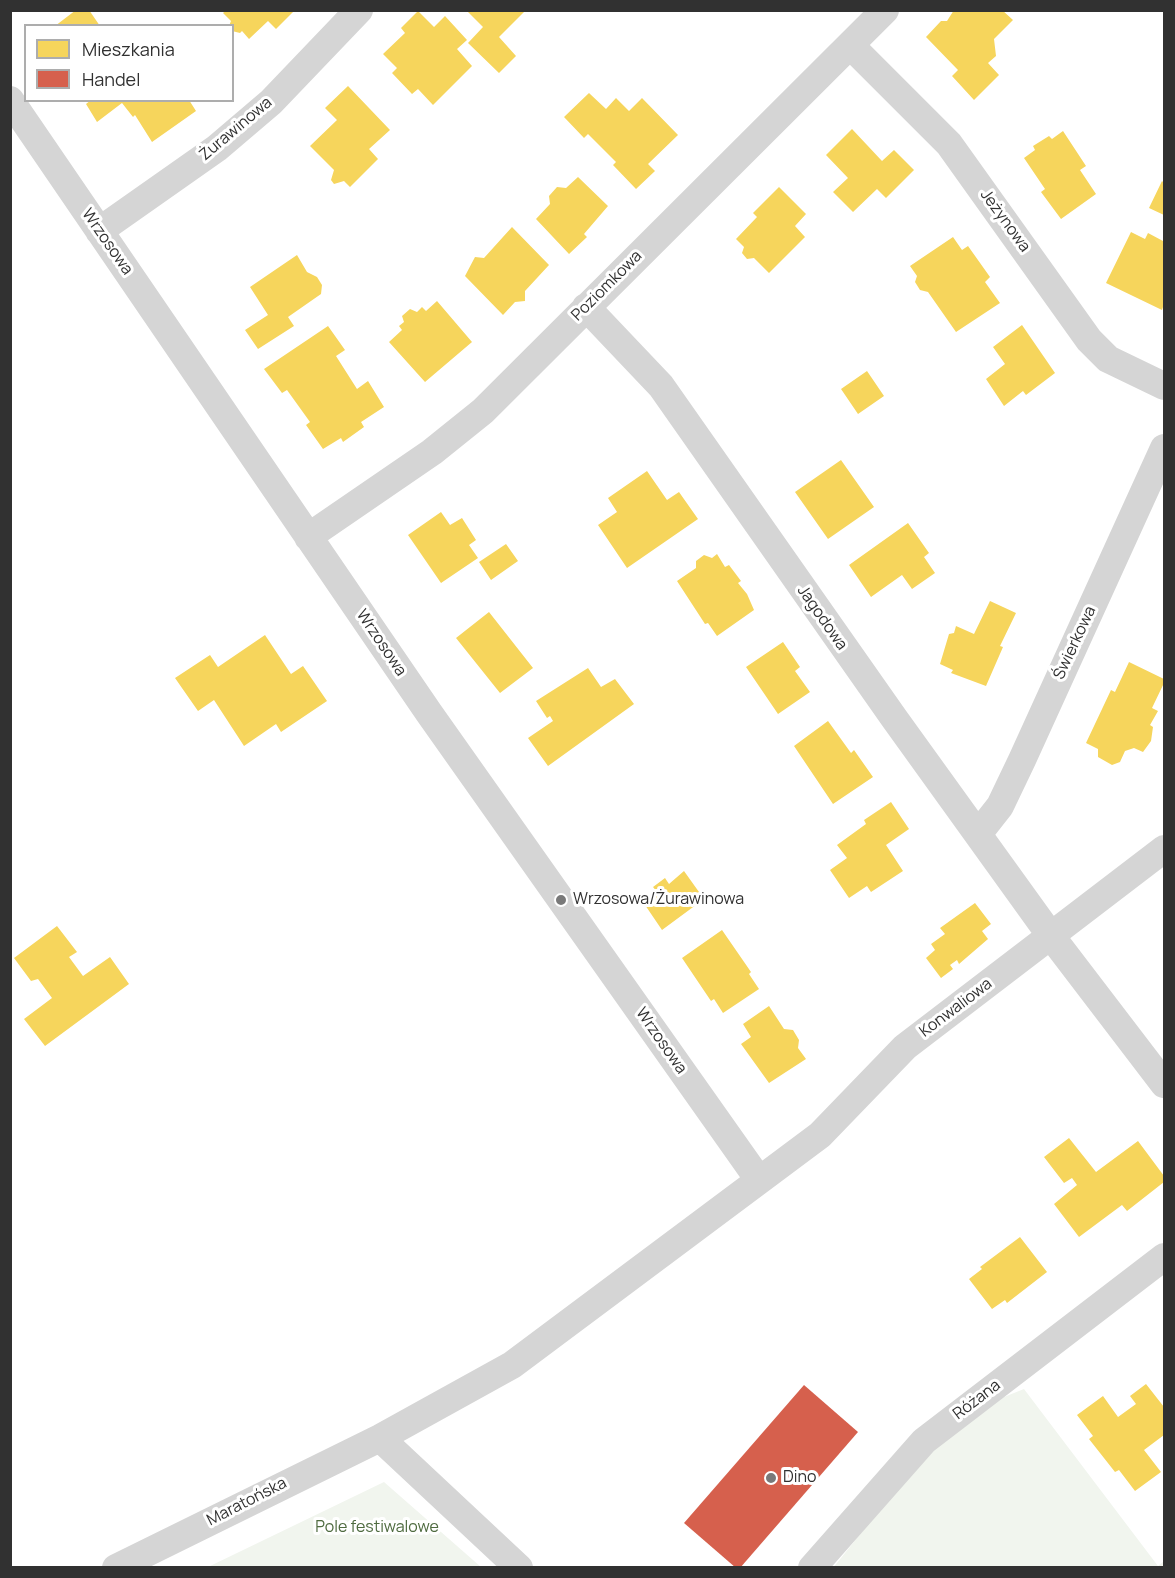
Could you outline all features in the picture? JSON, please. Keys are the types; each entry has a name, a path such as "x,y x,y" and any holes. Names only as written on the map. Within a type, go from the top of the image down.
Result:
{"street":[{"name":"Żurawinowa","path":"99,231 217,148 271,102 359,10"},
{"name":"Poziomkowa","path":"308,537 432,452 483,411 885,10"},
{"name":"Jeżynowa","path":"850,45 949,144 1089,339 1108,359 1164,386"},
{"name":"Wrzosowa","path":"10,100 429,713 759,1180"},
{"name":"Jagodowa","path":"586,307 661,386 808,599 1051,936"},
{"name":"Świerkowa","path":"978,834 999,806 1022,760 1164,448"},
{"name":"Konwaliowa","path":"380,1438 512,1365 820,1136 905,1047 1164,849"},
{"path":"1051,936 1164,1084"},
{"name":"Różana","path":"812,1568 924,1441 1164,1257"},
{"path":"380,1438 519,1568"},
{"name":"Maratońska","path":"116,1568 380,1438"}],"green space":[{"path":"1024,1389 1158,1566 1164,1561 1164,1568 833,1568 954,1417"},
{"name":"Pole festiwalowe","path":"384,1482 481,1567 208,1567"}],"building: Mieszkania":[{"path":"76,10 89,10 99,24 58,24"},
{"path":"226,10 295,10 276,29 268,21 249,39 242,31 240,33 234,32 234,24 230,24 231,21 223,13"},
{"path":"466,10 526,10 499,37 516,56 499,73 468,43 483,27"},
{"path":"954,10 1002,10 1013,20 994,39 996,56 988,63 999,75 974,100 952,76 958,70 926,37 941,21 947,21"},
{"path":"418,11 434,27 445,16 467,40 457,49 472,66 433,105 418,89 412,94 392,73 397,68 383,54 405,33 401,28"},
{"path":"348,86 390,130 369,149 378,159 350,187 344,181 334,184 331,180 334,170 310,146 337,120 325,108"},
{"path":"589,93 606,109 616,98 629,111 642,98 678,135 648,164 655,171 636,189 613,165 616,162 588,134 584,138 564,117"},
{"path":"88,102 190,102 196,111 152,142 135,115 133,117 122,103 97,122 86,104"},
{"path":"852,129 882,161 894,150 914,170 886,198 877,189 853,212 833,192 848,178 826,155"},
{"path":"1063,131 1086,166 1080,170 1096,194 1061,219 1041,192 1045,189 1024,158 1035,150 1033,146 1049,136 1052,139"},
{"path":"578,177 608,206 584,234 587,237 569,254 536,219 550,204 549,196 557,187 566,188"},
{"path":"1162,181 1164,183 1164,215 1149,208"},
{"path":"779,187 806,214 795,226 805,237 769,273 754,258 747,259 742,253 744,247 736,239 757,217 753,213"},
{"path":"512,227 549,265 525,291 525,301 515,302 503,315 465,276 475,257 484,258"},
{"path":"1131,232 1145,239 1148,233 1163,241 1164,304 1162,310 1106,283"},
{"path":"953,237 962,250 968,246 990,277 985,282 1000,303 956,332 928,292 920,290 915,282 917,276 910,266"},
{"path":"297,255 307,272 317,277 322,285 321,294 288,317 294,326 258,349 245,330 268,315 250,287"},
{"path":"437,301 472,342 425,382 389,342 402,330 399,326 404,322 402,316 410,309 417,312 422,307 426,311"},
{"path":"1022,325 1055,373 1026,395 1023,391 1004,406 986,379 1005,364 993,347"},
{"path":"328,326 345,350 336,356 357,389 368,381 384,407 361,422 364,427 343,442 341,438 323,449 306,425 310,422 287,390 282,393 264,369"},
{"path":"867,371 884,396 858,414 841,389"},
{"path":"841,460 874,507 828,539 795,492"},
{"path":"647,471 667,500 679,492 698,519 627,568 598,525 617,512 608,498"},
{"path":"441,512 450,525 462,518 476,540 469,545 478,558 441,583 408,535"},
{"path":"908,523 929,553 924,557 935,573 912,589 902,575 871,597 849,565"},
{"path":"506,544 518,561 491,580 479,562"},
{"path":"717,554 725,567 729,565 741,581 738,583 747,594 754,610 717,636 708,623 705,624 677,581 696,568 696,561 704,555 712,558"},
{"path":"990,601 1016,613 1000,646 1003,647 986,686 951,673 953,670 940,664 949,634 954,633 956,626 974,634"},
{"path":"489,612 533,668 500,693 456,638"},
{"path":"265,635 291,674 303,666 327,701 281,732 276,724 244,746 214,700 198,711 175,678 210,655 218,667"},
{"path":"783,642 800,667 795,671 810,692 778,714 746,667"},
{"path":"1129,662 1164,679 1164,683 1152,708 1158,711 1150,725 1153,727 1151,741 1143,752 1134,748 1125,751 1120,762 1112,765 1098,757 1098,749 1086,743 1111,690 1115,692"},
{"path":"588,668 601,687 615,679 634,704 548,766 528,738 553,721 550,716 547,718 536,701"},
{"path":"828,721 851,753 854,750 873,777 833,804 794,746"},
{"path":"891,802 909,829 886,845 903,871 871,892 867,886 849,898 830,870 847,858 837,845 866,824 864,820"},
{"path":"684,871 704,899 662,930 643,902 657,892 653,887 665,878 669,884"},
{"path":"975,903 991,924 982,931 988,939 959,964 957,960 950,965 953,969 941,978 926,958 935,950 931,944 945,934 940,928"},
{"path":"57,926 77,952 69,957 83,976 110,957 129,984 45,1046 24,1019 52,998 38,979 31,981 14,958"},
{"path":"722,930 751,972 749,974 759,989 723,1013 714,999 711,1001 682,958"},
{"path":"769,1006 784,1029 793,1030 799,1040 798,1048 806,1059 769,1083 741,1044 751,1037 743,1024"},
{"path":"1069,1138 1096,1172 1138,1141 1164,1176 1164,1182 1127,1211 1122,1205 1079,1237 1054,1204 1077,1185 1072,1178 1064,1183 1044,1157"},
{"path":"1020,1237 1047,1272 1007,1303 1005,1300 992,1309 969,1279 982,1269 980,1267"},
{"path":"1146,1384 1164,1407 1164,1435 1144,1450 1161,1472 1135,1491 1119,1470 1115,1472 1089,1439 1093,1436 1077,1415 1103,1396 1118,1417 1136,1404 1130,1396"}],"building: Handel":[{"name":"Dino","path":"804,1385 858,1432 740,1568 736,1568 684,1523"}],"place":[{"name":"Wrzosowa/Żurawinowa","path":"561,900"},
{"name":"Dino","path":"771,1478"}]}
